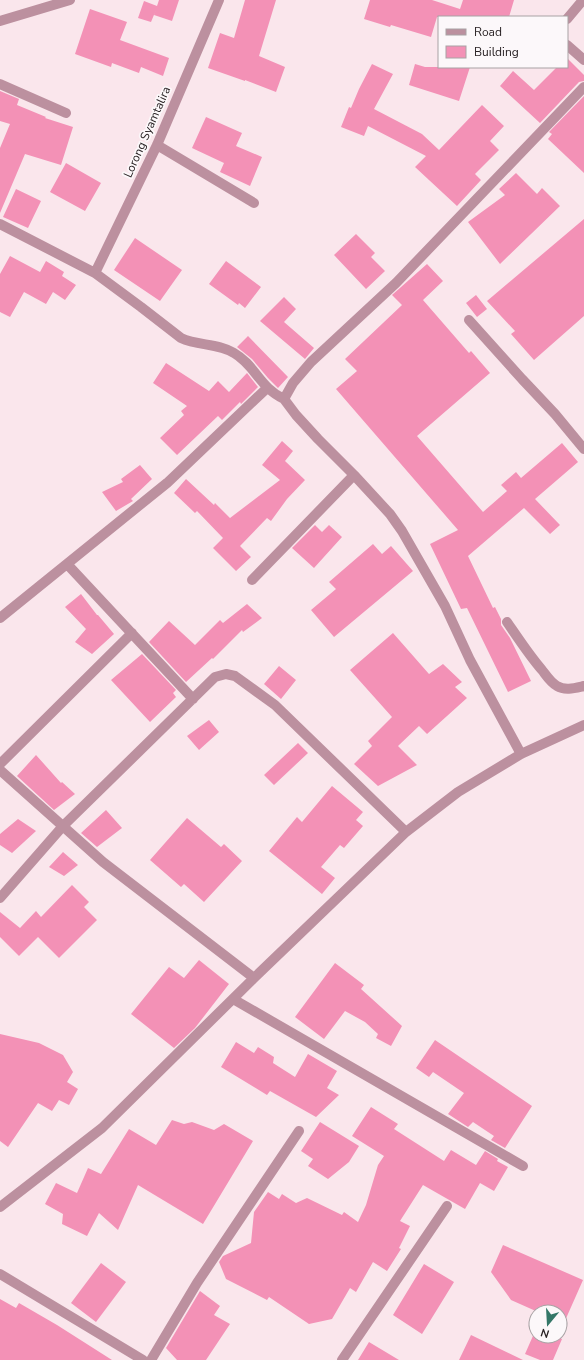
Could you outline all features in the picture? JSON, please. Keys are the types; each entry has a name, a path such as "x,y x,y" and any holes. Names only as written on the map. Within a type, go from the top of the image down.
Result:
{"street":[{"path":"0,21 70,0"},
{"name":"Lorong Syamtalira","path":"95,273 157,145 219,0"},
{"path":"568,18 583,0"},
{"path":"568,46 584,60"},
{"path":"0,84 66,114"},
{"path":"284,399 293,383 311,362 396,283 584,87"},
{"path":"157,145 254,203"},
{"path":"0,224 95,273 142,307 181,338 199,344 222,348 237,354 267,388 284,399 318,440 354,474 390,514 402,531 445,606 470,660 521,754"},
{"path":"469,320 555,414 584,449"},
{"path":"0,618 167,483 267,388"},
{"path":"252,580 354,474"},
{"path":"67,564 193,699"},
{"path":"507,622 530,657 550,680 558,686 565,688 574,689 584,686"},
{"path":"0,764 132,633"},
{"path":"0,898 63,826 215,677 226,674 235,676 275,705 406,832"},
{"path":"0,1207 102,1128 254,978 406,832 458,792 521,754 584,726"},
{"path":"0,770 103,862 254,978"},
{"path":"233,999 523,1166"},
{"path":"151,1360 197,1283 299,1131"},
{"path":"342,1360 447,1206"},
{"path":"0,1274 143,1360"}],"building":[{"path":"159,0 179,0 172,21 154,15 156,10 151,22 138,18 144,1 157,6"},
{"path":"245,0 276,0 259,56 285,67 276,92 208,68 220,33 234,38"},
{"path":"370,0 432,0 460,9 463,0 514,0 509,16 438,16 431,37 391,25 390,27 364,19"},
{"path":"90,9 127,22 120,40 169,58 163,76 141,67 139,73 112,63 111,67 75,54"},
{"path":"568,59 584,75 584,81 579,82 540,123 500,86 513,71 534,90 556,68 568,68"},
{"path":"372,64 393,74 374,109 422,134 439,150 482,105 504,126 490,141 499,150 475,174 481,180 457,206 415,167 426,156 368,126 364,136 341,127 349,107 351,108"},
{"path":"415,64 425,67 438,68 470,68 459,101 409,85"},
{"path":"0,91 19,99 17,105 46,117 45,118 73,127 61,165 25,154 0,213 0,148 10,124 0,121"},
{"path":"584,96 584,173 548,139 552,134 549,132"},
{"path":"206,117 242,133 236,146 262,157 250,186 220,172 224,163 192,148"},
{"path":"66,163 101,183 85,211 50,192"},
{"path":"516,173 537,194 542,188 560,206 500,264 468,222 505,195 499,189"},
{"path":"16,189 41,201 28,228 3,217"},
{"path":"584,219 584,316 534,360 511,334 515,331 487,301"},
{"path":"356,234 375,253 371,257 385,271 366,289 334,255"},
{"path":"135,238 182,270 160,301 114,270"},
{"path":"10,256 40,272 46,261 64,272 62,276 76,285 65,300 53,292 46,304 24,292 10,317 0,312 0,274"},
{"path":"226,261 261,287 245,308 239,303 238,305 209,284"},
{"path":"427,264 443,281 423,300 469,353 471,351 490,373 417,436 483,512 507,491 501,485 516,472 521,478 562,443 578,462 535,499 560,525 550,534 524,508 468,556 493,608 495,607 501,619 501,625 510,638 531,681 508,692 467,608 461,609 430,544 458,530 336,389 357,371 345,359 402,305 392,295"},
{"path":"476,295 487,309 477,317 466,303"},
{"path":"284,297 296,309 284,322 314,348 305,359 260,321"},
{"path":"248,336 288,377 278,388 252,359 237,347"},
{"path":"166,363 209,391 218,381 229,392 247,373 258,387 222,420 218,416 177,455 160,438 184,415 181,411 187,406 153,383"},
{"path":"282,441 293,451 285,461 305,480 287,499 271,521 267,518 240,546 251,557 236,571 213,548 223,538 197,511 195,513 174,493 186,479 214,505 215,503 230,518 280,480 262,465"},
{"path":"140,465 152,479 131,499 133,501 116,511 102,492 123,482 121,479"},
{"path":"315,525 322,532 329,525 342,537 314,568 292,548"},
{"path":"373,544 382,554 391,546 413,571 334,637 311,610 336,589 329,582"},
{"path":"81,594 114,634 92,654 75,642 86,629 65,607"},
{"path":"247,604 262,618 243,632 242,630 213,659 212,658 186,682 149,642 169,621 195,645 220,620 223,623"},
{"path":"393,633 429,674 443,664 462,682 455,687 467,698 427,734 419,726 398,746 417,765 378,786 354,764 372,746 368,741 392,717 350,670"},
{"path":"142,654 176,690 173,693 176,697 150,722 111,680"},
{"path":"279,666 296,680 281,699 264,684"},
{"path":"209,720 219,732 199,750 187,736"},
{"path":"298,743 308,753 274,785 264,775"},
{"path":"36,755 61,783 62,782 75,794 54,810 17,776"},
{"path":"332,786 363,812 356,820 363,826 344,848 340,845 321,867 335,878 322,894 269,851 297,817 302,822"},
{"path":"106,810 122,828 97,847 81,833"},
{"path":"187,818 221,847 224,844 242,861 204,902 184,884 181,887 150,860"},
{"path":"18,819 36,831 12,853 0,845 0,834"},
{"path":"63,852 78,865 64,876 49,867"},
{"path":"72,885 89,902 84,907 97,920 59,958 38,937 19,956 0,937 0,912 20,928 36,911 41,917"},
{"path":"199,960 229,984 195,1028 174,1048 131,1014 169,967 184,978"},
{"path":"335,963 364,985 361,989 402,1026 391,1046 376,1038 378,1034 365,1022 345,1011 324,1039 295,1017"},
{"path":"0,1034 39,1043 63,1055 73,1072 67,1082 78,1089 69,1105 59,1100 52,1111 38,1103 8,1147 0,1141"},
{"path":"435,1040 532,1106 505,1148 491,1140 494,1136 473,1122 468,1127 448,1114 464,1093 433,1072 429,1077 416,1068"},
{"path":"236,1042 254,1053 258,1047 274,1057 273,1063 295,1077 308,1054 337,1071 327,1088 339,1095 316,1117 270,1091 267,1095 221,1067"},
{"path":"371,1107 398,1124 394,1129 444,1161 451,1150 476,1165 485,1151 498,1159 497,1161 508,1167 494,1191 480,1183 465,1209 423,1185 400,1221 410,1226 399,1248 401,1249 387,1271 373,1262 356,1292 350,1288 332,1319 309,1324 269,1297 267,1300 226,1279 219,1262 223,1256 251,1243 254,1212 268,1192 279,1199 282,1194 296,1203 307,1198 342,1215 344,1212 358,1222 366,1205 378,1165 384,1156 352,1136"},
{"path":"172,1120 184,1124 192,1122 214,1130 224,1124 253,1141 203,1224 138,1185 118,1230 99,1213 87,1236 62,1224 63,1214 45,1204 56,1183 77,1193 88,1168 101,1174 129,1129 156,1145"},
{"path":"320,1122 359,1146 349,1162 328,1179 308,1166 313,1159 301,1151"},
{"path":"503,1245 583,1280 568,1314 568,1304 528,1304 528,1308 511,1300 491,1272"},
{"path":"101,1263 126,1282 96,1322 71,1303"},
{"path":"424,1264 454,1282 422,1334 393,1315"},
{"path":"200,1291 220,1306 214,1315 230,1324 206,1360 177,1360 166,1348"},
{"path":"0,1299 16,1308 19,1303 112,1360 0,1360"},
{"path":"471,1335 523,1360 459,1360"},
{"path":"369,1342 399,1360 358,1360"},
{"path":"529,1344 560,1344 553,1360 540,1360 525,1354"}]}
